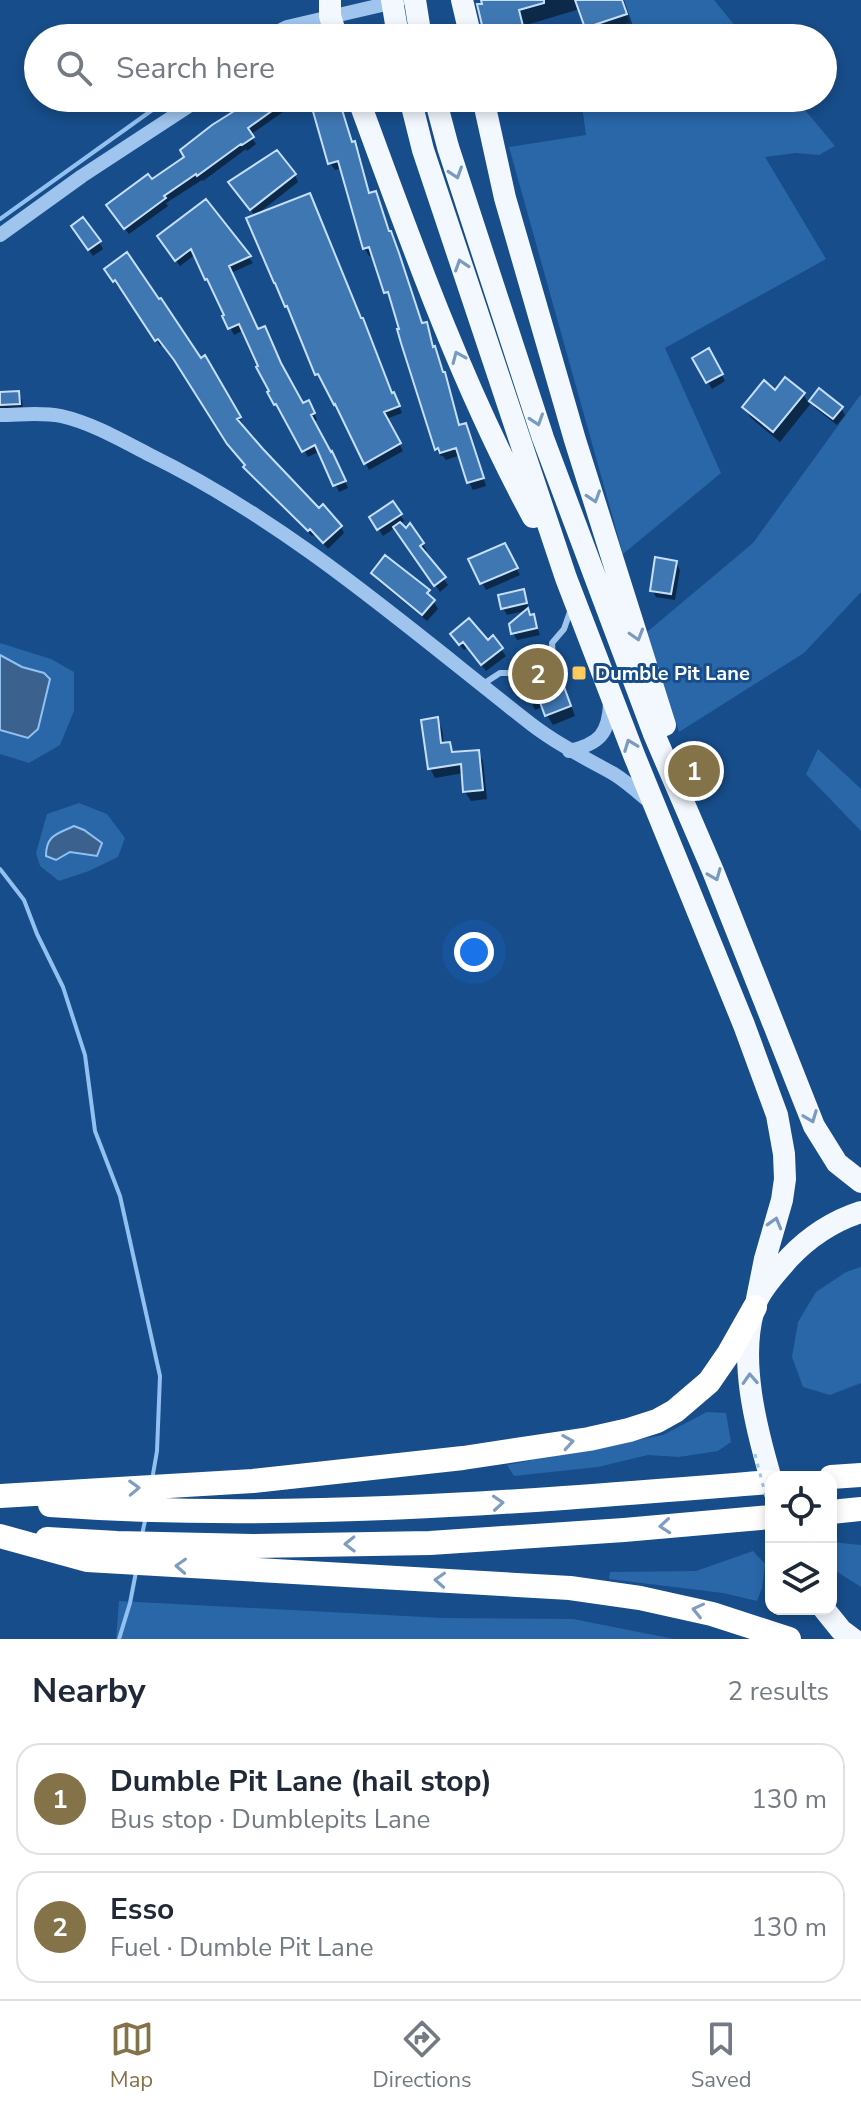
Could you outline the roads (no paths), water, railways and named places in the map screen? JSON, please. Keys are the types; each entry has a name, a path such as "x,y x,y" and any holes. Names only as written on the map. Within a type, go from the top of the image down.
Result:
{"highway":[{"path":"392,0 403,24"},
{"path":"411,24 415,0"},
{"path":"462,0 468,24"},
{"path":"363,112 425,277 478,405 570,588"},
{"path":"414,112 423,150 570,588 744,1025 782,1134 785,1179 782,1200 765,1259 749,1345 752,1405 759,1455 766,1471"},
{"path":"439,112 543,438 654,734 719,885 814,1126 837,1163 861,1182"},
{"path":"486,112 505,198 575,440 666,729 685,804"},
{"path":"0,1498 253,1481 463,1458 589,1439 657,1421 675,1411 709,1382 756,1303 803,1243 838,1220 861,1212"},
{"path":"837,1477 861,1475"},
{"path":"0,1498 89,1507 264,1511 441,1507 765,1481"},
{"path":"837,1511 861,1509"},
{"path":"0,1536 252,1546 430,1543 765,1518"},
{"path":"0,1536 87,1560 570,1588 640,1598 712,1614 789,1639"},
{"path":"829,1615 853,1639"}],"street":[{"path":"294,24 330,8 403,0"},
{"path":"0,235 177,112"},
{"path":"0,415 62,416 88,424 170,465 298,542 483,684 532,726 569,751 617,776 655,806"},
{"path":"569,751 597,741 607,725 610,692"}],"lane":[{"path":"553,660 552,643 564,629 570,588"},
{"path":"483,684 500,673 517,673"}],"waterway":[{"path":"0,219 149,112"},
{"path":"0,869 24,900 63,987 85,1055 95,1131 120,1196 160,1376 157,1451 152,1480"},
{"path":"142,1535 146,1516"},
{"path":"119,1639 136,1572"}],"place":[{"name":"Dumble Pit Lane","path":"579,673"},
{"name":"Esso","path":"538,674"},
{"name":"Dumble Pit Lane (hail stop)","path":"694,771"}]}
